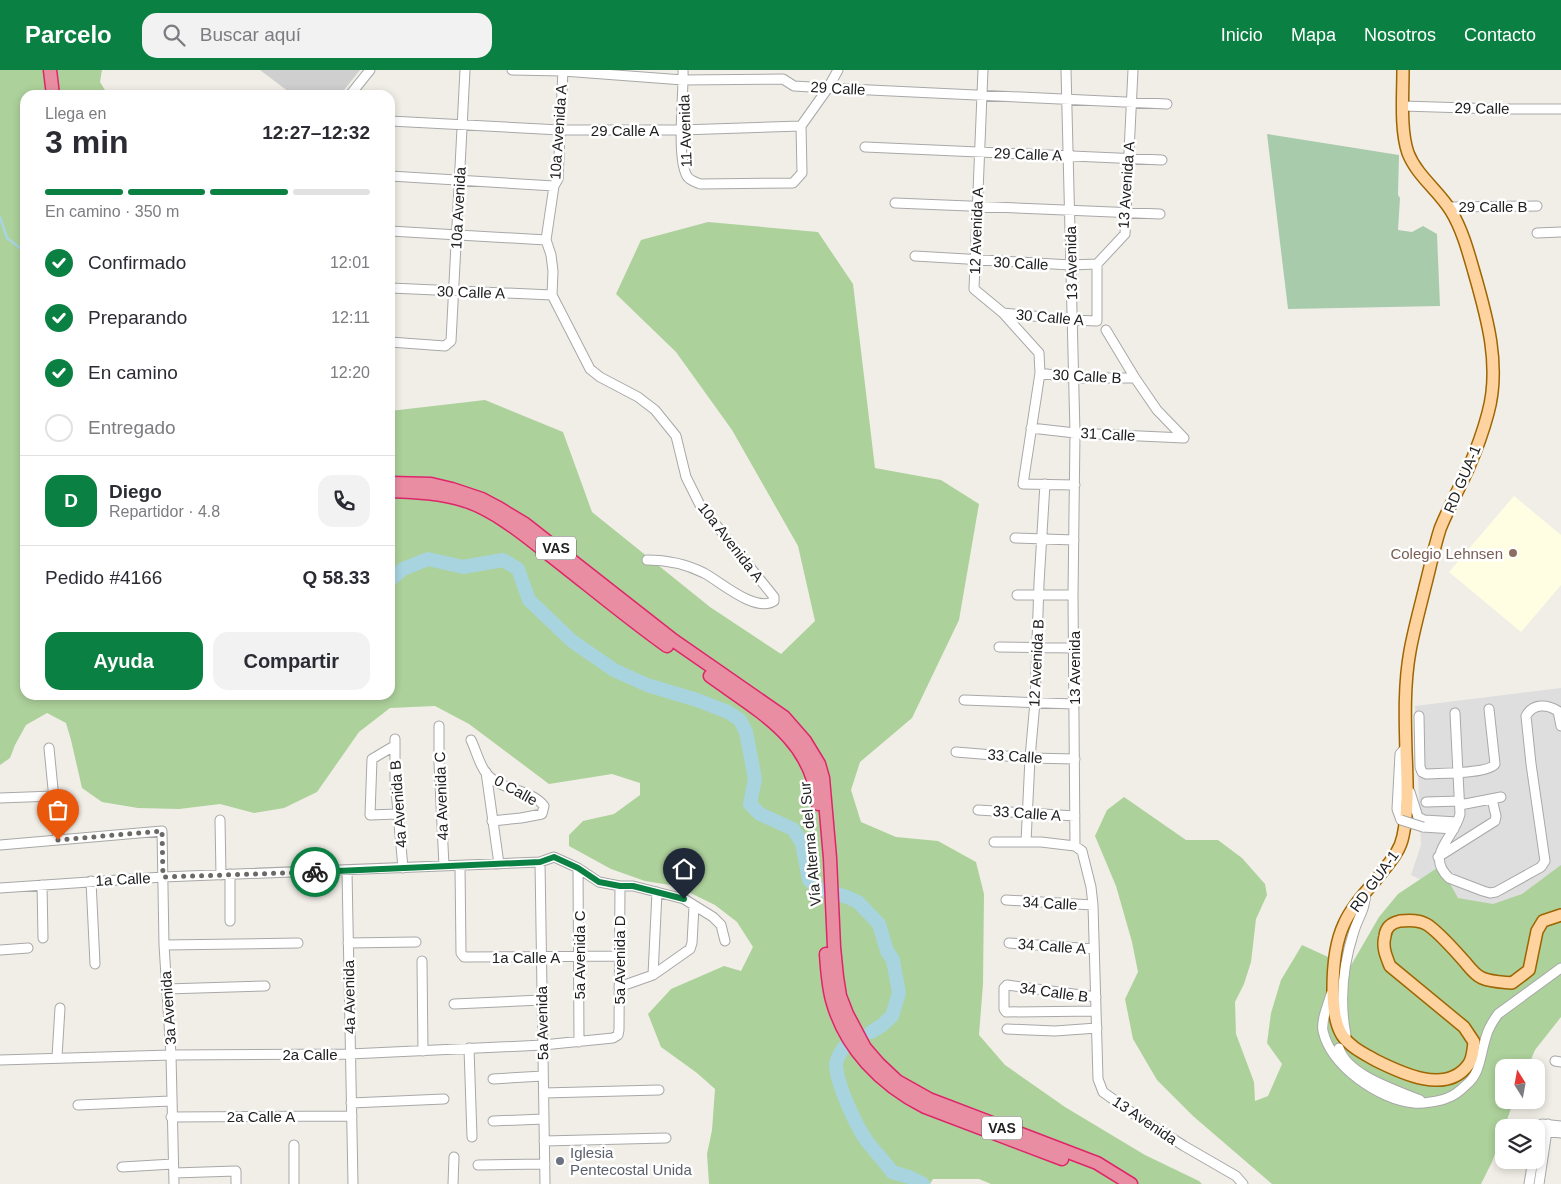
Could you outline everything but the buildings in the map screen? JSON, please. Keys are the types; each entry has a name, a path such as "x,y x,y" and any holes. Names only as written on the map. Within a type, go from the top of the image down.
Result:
{"highway":[{"path":"50,70 52,90"},
{"path":"58,70 60,90"},
{"name":"Vía Alterna del Sur","path":"395,483 431,484 452,489 482,499 525,524 699,662 750,699 790,737 809,767 821,795 828,907 837,977 843,1016 858,1053 897,1082 929,1099 1097,1162 1131,1184"},
{"name":"Vía Alterna del Sur","path":"395,491 430,493 465,501 482,508 519,531 642,628 699,662"},
{"name":"Vía Alterna del Sur","path":"874,1066 891,1087 925,1107 1033,1149 1094,1170 1117,1184"}],"main road":[{"name":"RD GUA-1","path":"1343,1033 1335,1016 1333,986 1336,955 1344,924 1353,908 1397,852 1403,839 1408,800 1404,697 1410,651 1440,529 1474,456 1489,410 1494,363 1480,293 1458,224 1448,207 1416,168 1409,156 1405,142 1403,70"},
{"path":"1343,1033 1352,1046 1385,1065 1418,1078 1434,1081 1444,1080 1459,1074 1470,1064 1474,1042 1464,1027 1390,966 1385,953 1384,942 1388,926 1395,922 1403,921 1416,921 1427,924 1482,978 1512,983 1529,970 1537,932 1543,921 1561,915"}],"street":[{"path":"354,90 370,70"},
{"name":"10a Avenida","path":"395,342 447,345 451,341 465,70"},
{"name":"29 Calle","path":"512,70 563,70 783,79 794,86 1167,104"},
{"name":"10a Avenida A","path":"563,70 558,179 554,186 546,240 551,254 553,270 552,295 590,369 600,377 638,397 655,410 676,436 686,477 700,505 774,597 774,601 771,603 758,603 743,597 704,573 675,562 647,560"},
{"path":"801,126 828,88 838,70"},
{"name":"12 Avenida A","path":"983,70 974,289 1003,313 1039,353 1040,373 1023,484 1046,484"},
{"name":"13 Avenida","path":"1066,70 1075,433 1073,595 1075,846 1082,851 1091,887 1093,905 1098,1079 1103,1092 1184,1146 1236,1176 1243,1184"},
{"name":"13 Avenida A","path":"1097,264 1125,234 1133,70"},
{"name":"11 Avenida","path":"683,75 683,168 688,178 700,184 793,183 802,173 801,126"},
{"name":"29 Calle","path":"1404,106 1561,109"},
{"name":"29 Calle A","path":"395,121 560,130 682,130 801,126"},
{"name":"29 Calle A","path":"865,148 1162,160"},
{"path":"395,176 554,186"},
{"path":"895,203 1160,214"},
{"name":"29 Calle B","path":"1448,207 1537,206"},
{"path":"395,231 546,240"},
{"path":"1537,233 1561,232"},
{"name":"30 Calle","path":"915,256 1070,265 1097,264"},
{"name":"30 Calle A","path":"1003,313 1097,321 1097,264"},
{"name":"30 Calle A","path":"395,288 552,295"},
{"path":"1106,330 1135,378"},
{"name":"30 Calle B","path":"1040,373 1074,378 1135,378"},
{"name":"31 Calle","path":"1031,428 1075,433 1184,438 1157,410 1135,378"},
{"path":"1046,484 1075,485"},
{"name":"12 Avenida B","path":"1026,842 1046,484"},
{"path":"1015,538 1074,540"},
{"path":"1017,595 1073,595"},
{"path":"999,647 1074,648"},
{"path":"964,700 1074,704"},
{"path":"1455,713 1460,803 1456,825 1442,845 1438,857 1444,873 1449,878 1490,893 1502,890 1541,867 1545,860 1526,716 1535,707 1554,708 1558,711 1561,726"},
{"path":"1419,716 1420,767 1422,772 1426,774 1491,769 1495,764 1489,709"},
{"name":"4a Avenida C","path":"439,726 444,866"},
{"name":"0 Calle","path":"471,740 486,772 495,781 526,794 544,806 542,814 492,821"},
{"name":"4a Avenida B","path":"397,814 370,815 372,759 395,743 397,814 403,868"},
{"path":"1406,747 1400,754 1399,763 1397,809 1401,820 1424,827 1456,825"},
{"path":"0,845 58,840 49,748"},
{"name":"33 Calle","path":"956,752 1030,758 1075,759"},
{"path":"486,772 499,864"},
{"path":"1407,782 1418,817 1424,820 1456,825"},
{"path":"0,798 54,796"},
{"path":"1426,802 1460,803 1496,798 1495,821 1438,857"},
{"name":"33 Calle A","path":"978,810 1075,816"},
{"path":"220,820 230,920"},
{"name":"3a Avenida","path":"58,840 162,831 164,946 171,1056 174,1184"},
{"path":"994,842 1026,842 1075,846"},
{"name":"1a Calle","path":"0,888 163,877 540,862 554,857 578,868 599,882 620,886 633,886 684,899 713,917 721,926 725,941"},
{"name":"5a Avenida","path":"540,862 545,1184"},
{"name":"1a Calle A","path":"460,866 461,953 464,957 619,956"},
{"name":"5a Avenida C","path":"578,868 579,1042"},
{"name":"4a Avenida","path":"347,870 353,1184"},
{"path":"91,881 95,964"},
{"path":"42,884 43,938"},
{"name":"5a Avenida D","path":"618,1035 620,886"},
{"path":"1327,1041 1331,1035 1343,1033 1342,986 1347,955 1354,929 1366,906 1366,891"},
{"path":"653,975 657,892"},
{"name":"34 Calle","path":"1006,900 1093,905"},
{"path":"619,987 653,975 690,949 694,906"},
{"path":"348,943 416,942"},
{"path":"164,946 298,943"},
{"name":"34 Calle A","path":"1009,943 1094,949"},
{"path":"0,950 28,948"},
{"path":"422,961 423,1050"},
{"path":"1333,986 1325,1014 1323,1030 1329,1048 1356,1078 1393,1099 1414,1103 1447,1099 1472,1080 1478,1070 1488,1031 1498,1014 1561,968"},
{"name":"34 Calle B","path":"1096,998 1007,985 1004,988 1004,1009 1006,1012 1096,1011"},
{"path":"166,989 265,986"},
{"path":"454,1004 542,1000"},
{"path":"57,1057 60,1008"},
{"path":"1007,1029 1055,1031 1096,1028"},
{"name":"2a Calle","path":"0,1060 57,1057 350,1054 543,1045 613,1038 618,1035"},
{"path":"469,1048 472,1137"},
{"path":"1339,1048 1341,1056 1371,1079 1425,1102"},
{"path":"493,1079 543,1076"},
{"path":"544,1093 659,1090"},
{"path":"351,1103 444,1098"},
{"path":"78,1105 171,1102"},
{"name":"2a Calle A","path":"171,1117 352,1116"},
{"path":"494,1121 544,1119"},
{"path":"1545,1130 1561,1126"},
{"path":"1545,1131 1561,1134"},
{"path":"544,1141 666,1138"},
{"path":"294,1145 294,1184"},
{"path":"453,1184 454,1157"},
{"path":"478,1165 545,1164"},
{"path":"122,1167 236,1171 236,1184"},
{"path":"1529,1184 1532,1169"},
{"path":"1539,1184 1540,1169"}],"shaded area":[{"path":"260,70 360,70 344,90 286,90"},
{"path":"1267,134 1399,155 1398,195 1400,198 1398,230 1412,232 1423,226 1437,234 1440,306 1288,309"},
{"name":"Colegio Lehnsen","path":"1514,496 1561,535 1561,585 1521,632 1449,572"},
{"path":"1561,688 1561,889 1493,915 1411,875 1421,845 1415,706"}],"green space":[{"path":"0,70 102,70 100,82 105,90 20,90 20,700 395,700 395,410 485,400 563,432 592,512 710,607 781,654 815,621 798,546 732,430 676,352 616,294 641,240 708,222 818,232 853,284 875,468 941,480 979,504 959,620 912,718 860,762 851,790 861,822 896,837 938,841 976,862 984,894 983,984 979,1035 1005,1065 1065,1107 1145,1155 1202,1184 991,1184 979,1179 933,1179 930,1184 709,1184 707,1154 712,1130 715,1089 697,1073 661,1047 648,1014 671,989 724,966 741,971 753,947 737,922 715,905 676,886 645,881 611,869 569,846 569,835 583,821 614,814 640,795 640,783 612,774 549,784 469,724 435,706 390,708 359,732 317,792 284,808 254,813 220,804 179,809 138,808 102,802 82,788 66,723 47,713 26,725 10,758 0,765"},
{"path":"1124,797 1186,840 1218,840 1242,858 1265,884 1267,895 1256,919 1251,962 1244,984 1235,1002 1236,1034 1254,1082 1255,1101 1268,1096 1282,1064 1267,1043 1271,1013 1281,980 1302,945 1350,967 1379,917 1398,894 1440,866 1458,898 1493,904 1522,894 1561,865 1561,1017 1535,1050 1531,1059 1495,1059 1495,1109 1511,1109 1507,1119 1495,1119 1495,1154 1481,1184 1272,1184 1193,1116 1157,1080 1133,1039 1125,999 1138,972 1132,942 1116,886 1095,836 1107,810"}],"waterway":[{"path":"0,217 7,238 20,248"},
{"path":"395,576 403,569 428,559 463,567 503,560 518,569 529,600 572,641 614,670 647,685 697,700 728,712 740,720 746,732 755,779 750,804 760,814 793,829 802,843 809,880 820,889 858,902 879,924 887,951 893,960 899,993 892,1016 871,1032"},
{"path":"844,1047 836,1062 837,1072 848,1106 865,1138 892,1172 923,1184"}],"way so far":[{"path":"58,840 162,831 163,877 315,872"}],"place":[{"name":"Colegio Lehnsen","path":"1513,553"},
{"name":"Iglesia Pentecostal Unida","path":"560,1161"}],"route":[{"path":"315,872 540,862 554,857 578,868 603,884 640,887 684,899"}]}
